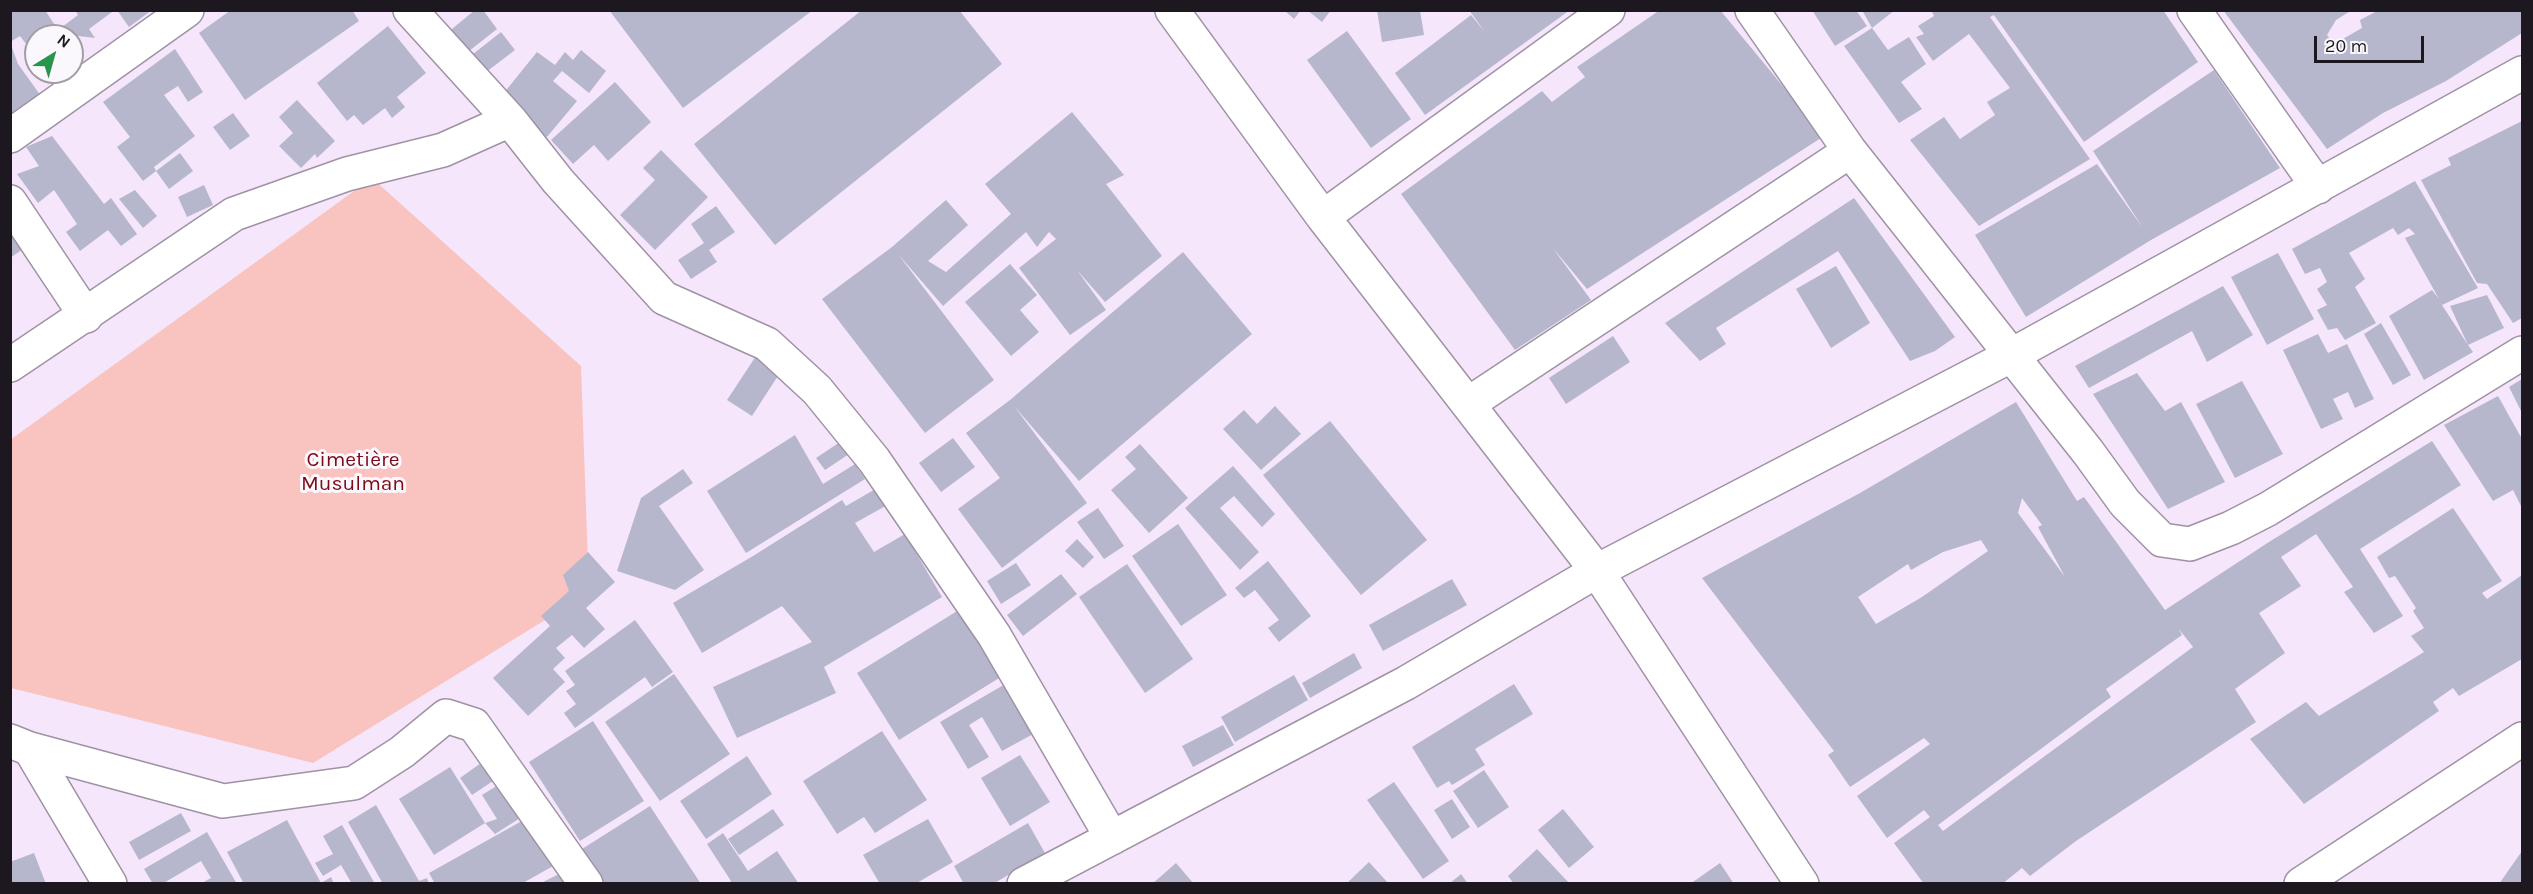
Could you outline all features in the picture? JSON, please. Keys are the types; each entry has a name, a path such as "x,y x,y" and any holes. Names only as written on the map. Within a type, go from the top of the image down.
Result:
{"main road":[{"path":"10,136 187,10"},
{"path":"410,10 510,120 558,181 664,298 767,344 817,390 874,460 994,635 1112,838"},
{"path":"1172,10 1323,217 1597,571 1802,884"},
{"path":"1323,217 1608,10"},
{"path":"1752,10 1850,151 2012,355 2125,503 2162,540 2190,544 2231,528 2268,509 2523,353"},
{"path":"2194,10 2318,188"},
{"path":"1024,884 1406,683 1597,571 2012,355 2523,73"},
{"path":"10,365 86,316 234,214 347,174 443,150 510,120"},
{"path":"1468,404 1850,151"},
{"path":"10,202 86,316"},
{"path":"20,745 223,801 354,783 402,752 446,716 474,725 585,884"},
{"path":"2301,884 2523,739"},
{"path":"20,745 110,884"}],"green space":[{"name":"Cimetière Musulman","path":"372,178 581,366 589,593 313,763 11,688 10,440"}],"building":[{"path":"10,10 45,10 54,24 24,24 24,41 20,36 10,42"},
{"path":"75,10 112,12 89,29 95,38 84,37 84,24 66,24 78,15"},
{"path":"117,10 152,10 129,27"},
{"path":"231,10 352,10 359,21 245,100 199,33"},
{"path":"475,10 483,10 497,29 464,55 447,33"},
{"path":"609,10 813,10 683,108"},
{"path":"862,10 959,10 1002,64 775,245 694,144"},
{"path":"1284,10 1301,10 1294,19"},
{"path":"1307,10 1331,10 1322,22"},
{"path":"1377,10 1420,10 1424,35 1382,42"},
{"path":"1469,10 1570,10 1425,115 1395,73 1471,15 1485,32"},
{"path":"1660,10 1720,10 1824,136 1587,289 1552,247 1591,300 1515,350 1401,194 1542,91 1552,102 1585,77 1577,67"},
{"path":"1812,10 1856,10 1867,26 1835,46"},
{"path":"1862,10 1895,10 1872,28"},
{"path":"1931,10 2163,10 2198,62 2084,142 1994,15 1990,17 2090,159 1979,226 1910,140 1944,117 1960,139 1995,115 1987,102 2010,88 1969,34 1933,61 1916,37 1924,34 1918,26 1934,16"},
{"path":"2223,10 2352,10 2336,20 2327,35 2334,44 2362,28 2360,20 2379,10 2522,10 2522,33 2446,81 2383,113 2327,149"},
{"path":"388,26 426,73 397,97 405,107 392,118 385,108 363,125 354,115 347,121 317,83"},
{"path":"1872,28 1888,50 1909,37 1926,64 1901,82 1922,109 1899,123 1844,46"},
{"path":"1347,31 1411,119 1371,148 1307,60"},
{"path":"501,32 515,50 481,76 468,58"},
{"path":"10,42 18,64 24,72 24,84 32,84 41,96 10,119"},
{"path":"175,49 203,92 188,102 178,86 164,95 195,136 154,167 156,171 143,181 117,147 130,137 103,102"},
{"path":"581,50 606,71 589,93 562,71 553,81 577,101 547,137 499,99 537,52 555,65 565,52 573,60"},
{"path":"2214,70 2280,168 2151,240 2026,317 1975,235 2097,164 2143,228 2093,151"},
{"path":"615,82 651,122 608,161 594,145 573,164 551,140"},
{"path":"297,100 335,141 317,158 315,154 301,168 279,146 293,133 279,117"},
{"path":"1072,112 1124,175 1106,184 1162,256 1105,302 1077,270 1106,310 1070,335 1019,268 1056,239 1049,232 1037,247 1026,232 943,306 898,254 994,380 925,433 822,299 892,247 946,200 968,225 928,261 946,272 1011,214 985,184"},
{"path":"233,113 250,136 230,150 213,127"},
{"path":"2522,121 2522,318 2513,323 2487,284 2477,283 2421,180 2451,165 2448,158"},
{"path":"52,136 104,204 111,198 137,234 121,246 108,230 80,251 66,232 77,224 54,190 38,203 17,174 39,166 26,147"},
{"path":"661,150 708,197 655,250 620,215 655,180 643,168"},
{"path":"180,153 193,171 169,189 156,171"},
{"path":"2415,181 2478,288 2442,305 2473,352 2424,380 2389,316 2432,290 2439,299 2405,238 2415,234 2409,228 2398,235 2393,228 2349,253 2365,279 2355,287 2376,323 2345,340 2337,328 2328,330 2317,310 2327,305 2317,289 2327,282 2320,268 2305,274 2292,249"},
{"path":"204,185 213,205 187,217 178,197"},
{"path":"135,190 157,216 143,228 119,199"},
{"path":"1854,198 1955,337 1935,351 1910,361 1838,251 1716,328 1726,344 1700,361 1665,323"},
{"path":"716,206 735,232 709,250 717,262 691,279 678,260 704,243 691,224"},
{"path":"10,232 23,249 10,258"},
{"path":"1183,252 1252,334 1079,481 1014,406 1087,503 1002,568 958,509 1000,478 966,433 1010,400"},
{"path":"2278,253 2314,319 2267,345 2231,277"},
{"path":"1010,264 1037,295 1020,310 1039,332 1011,356 965,302"},
{"path":"1836,266 1870,323 1831,348 1796,289"},
{"path":"2223,286 2253,335 2207,362 2192,331 2089,388 2075,366"},
{"path":"2487,295 2504,328 2468,345 2450,306"},
{"path":"2381,323 2411,375 2393,385 2364,334"},
{"path":"2318,334 2328,353 2347,344 2374,399 2355,408 2348,392 2333,399 2343,419 2321,429 2283,350"},
{"path":"1613,336 1630,362 1566,404 1549,378"},
{"path":"758,353 783,368 752,416 727,400"},
{"path":"2137,373 2165,411 2181,402 2225,482 2168,509 2093,394"},
{"path":"2522,379 2522,413 2509,387"},
{"path":"2242,381 2283,454 2235,478 2196,404"},
{"path":"2498,396 2522,439 2522,508 2513,490 2493,501 2444,425"},
{"path":"2016,402 2077,501 2084,497 2165,610 2269,542 2432,441 2461,485 2360,549 2403,616 2374,633 2344,592 2353,587 2316,534 2281,557 2301,586 2259,613 2285,653 2235,689 2256,722 2076,841 2030,876 2022,868 2002,884 1924,884 1894,843 1930,817 1924,810 1887,838 1857,796 1930,744 1924,738 1850,787 1828,755 1834,751 1702,578 1860,493","holes":["2022,498 2042,525 2038,527 2065,577 2018,513","1981,540 1988,551 1922,597 1876,624 1858,597 1908,564 1911,570 1943,552","2179,629 2193,647 1943,831 1938,825 2111,697 2106,689 2182,635"]},
{"path":"1275,406 1301,434 1261,470 1223,429 1244,410 1257,424"},
{"path":"1330,421 1427,540 1361,595 1263,475"},
{"path":"795,435 823,484 855,464 865,479 746,553 707,491"},
{"path":"953,438 975,467 941,492 919,463"},
{"path":"843,440 852,452 825,470 816,458"},
{"path":"1140,444 1188,498 1149,533 1111,490 1136,469 1125,457"},
{"path":"1233,466 1275,514 1262,527 1234,496 1220,508 1259,552 1240,570 1185,508"},
{"path":"683,469 693,483 659,506 704,570 675,590 617,571 641,498"},
{"path":"879,487 889,504 855,523 874,552 905,534 942,597 824,667 836,693 737,738 713,687 812,642 782,606 702,653 673,603 842,500 846,506"},
{"path":"1098,508 1124,546 1104,559 1077,522"},
{"path":"2453,508 2502,581 2482,593 2487,599 2522,575 2522,659 2459,696 2453,688 2433,702 2439,711 2304,804 2250,739 2306,702 2319,716 2424,652 2411,636 2424,628 2413,611 2416,608 2395,576 2389,578 2377,557"},
{"path":"1178,524 1227,595 1181,626 1132,556"},
{"path":"1077,539 1094,557 1083,568 1065,551"},
{"path":"588,552 615,582 586,608 605,629 584,648 572,635 556,648 565,658 553,669 565,682 528,716 493,678 550,626 541,616 569,591 563,575"},
{"path":"1268,561 1311,616 1279,642 1268,628 1279,620 1255,590 1244,598 1235,588"},
{"path":"1016,563 1031,585 1001,604 987,581"},
{"path":"1127,564 1193,659 1145,693 1079,597"},
{"path":"1061,574 1077,594 1023,636 1007,615"},
{"path":"1452,579 1467,605 1383,651 1369,625"},
{"path":"962,608 1004,675 899,740 857,673"},
{"path":"635,620 673,672 652,687 645,677 575,728 564,713 576,704 566,691 575,685 565,671"},
{"path":"1354,653 1362,668 1310,698 1302,683"},
{"path":"674,674 730,754 660,801 605,722"},
{"path":"1294,675 1308,700 1235,742 1221,717"},
{"path":"1007,683 1035,733 1002,751 982,717 969,725 989,757 968,769 940,722"},
{"path":"1514,684 1533,714 1475,749 1485,765 1452,785 1449,781 1437,788 1412,747"},
{"path":"593,721 644,801 580,841 529,762"},
{"path":"1223,725 1234,745 1193,767 1182,746"},
{"path":"882,731 927,800 875,833 864,817 837,834 803,781"},
{"path":"1020,755 1050,802 1010,826 981,778"},
{"path":"747,756 772,794 706,839 680,801"},
{"path":"481,763 493,781 472,795 460,778"},
{"path":"450,767 485,823 434,855 399,799"},
{"path":"1484,770 1509,807 1478,828 1453,791"},
{"path":"503,782 525,815 495,834 485,823 497,819 482,795"},
{"path":"1394,782 1449,861 1423,879 1367,800"},
{"path":"1452,799 1470,827 1452,839 1434,810"},
{"path":"376,805 419,881 427,878 429,884 383,884 348,822"},
{"path":"650,806 701,884 605,884 582,849"},
{"path":"773,809 784,825 739,855 728,839"},
{"path":"1563,809 1594,847 1569,868 1538,830"},
{"path":"181,813 191,831 139,860 129,842"},
{"path":"529,817 555,865 521,884 435,884 429,873"},
{"path":"928,819 953,862 915,884 880,884 863,855"},
{"path":"287,820 321,883 331,877 334,884 244,884 227,852"},
{"path":"1028,823 1045,853 993,884 964,884 954,866"},
{"path":"342,825 375,884 352,884 341,865 323,876 315,863 333,854 323,836"},
{"path":"207,832 237,884 200,884 211,878 201,861 162,884 153,884 144,869"},
{"path":"723,833 748,871 777,851 799,884 728,884 731,881 707,844"},
{"path":"1537,849 1570,884 1514,884 1508,876"},
{"path":"2522,851 2522,884 2499,884"},
{"path":"34,853 46,884 10,884 10,862"},
{"path":"1369,862 1389,884 1346,884"},
{"path":"1176,863 1194,884 1152,884"},
{"path":"1720,863 1734,884 1690,884"},
{"path":"565,871 574,884 539,884"},
{"path":"1461,874 1468,884 1449,884"}]}
